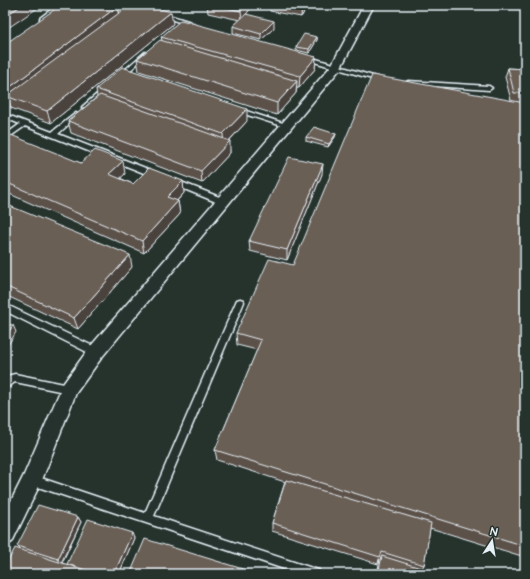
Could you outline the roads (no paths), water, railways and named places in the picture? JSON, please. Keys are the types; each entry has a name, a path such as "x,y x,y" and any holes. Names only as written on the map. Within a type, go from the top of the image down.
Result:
{"street":[{"path":"5,534 32,480 69,389 96,352 224,202 336,67 368,5"}],"lane":[{"path":"36,23 60,5"},
{"path":"153,13 196,25"},
{"path":"176,26 182,21"},
{"path":"116,80 149,51"},
{"path":"299,56 388,81"},
{"path":"121,75 129,78"},
{"path":"403,82 488,88"},
{"path":"54,134 110,85"},
{"path":"227,107 287,126"},
{"path":"5,116 224,202"},
{"path":"5,138 25,123"},
{"path":"148,518 240,302"},
{"path":"5,307 96,352"},
{"path":"5,385 10,378 15,378 69,389"},
{"path":"32,480 315,574"}]}
